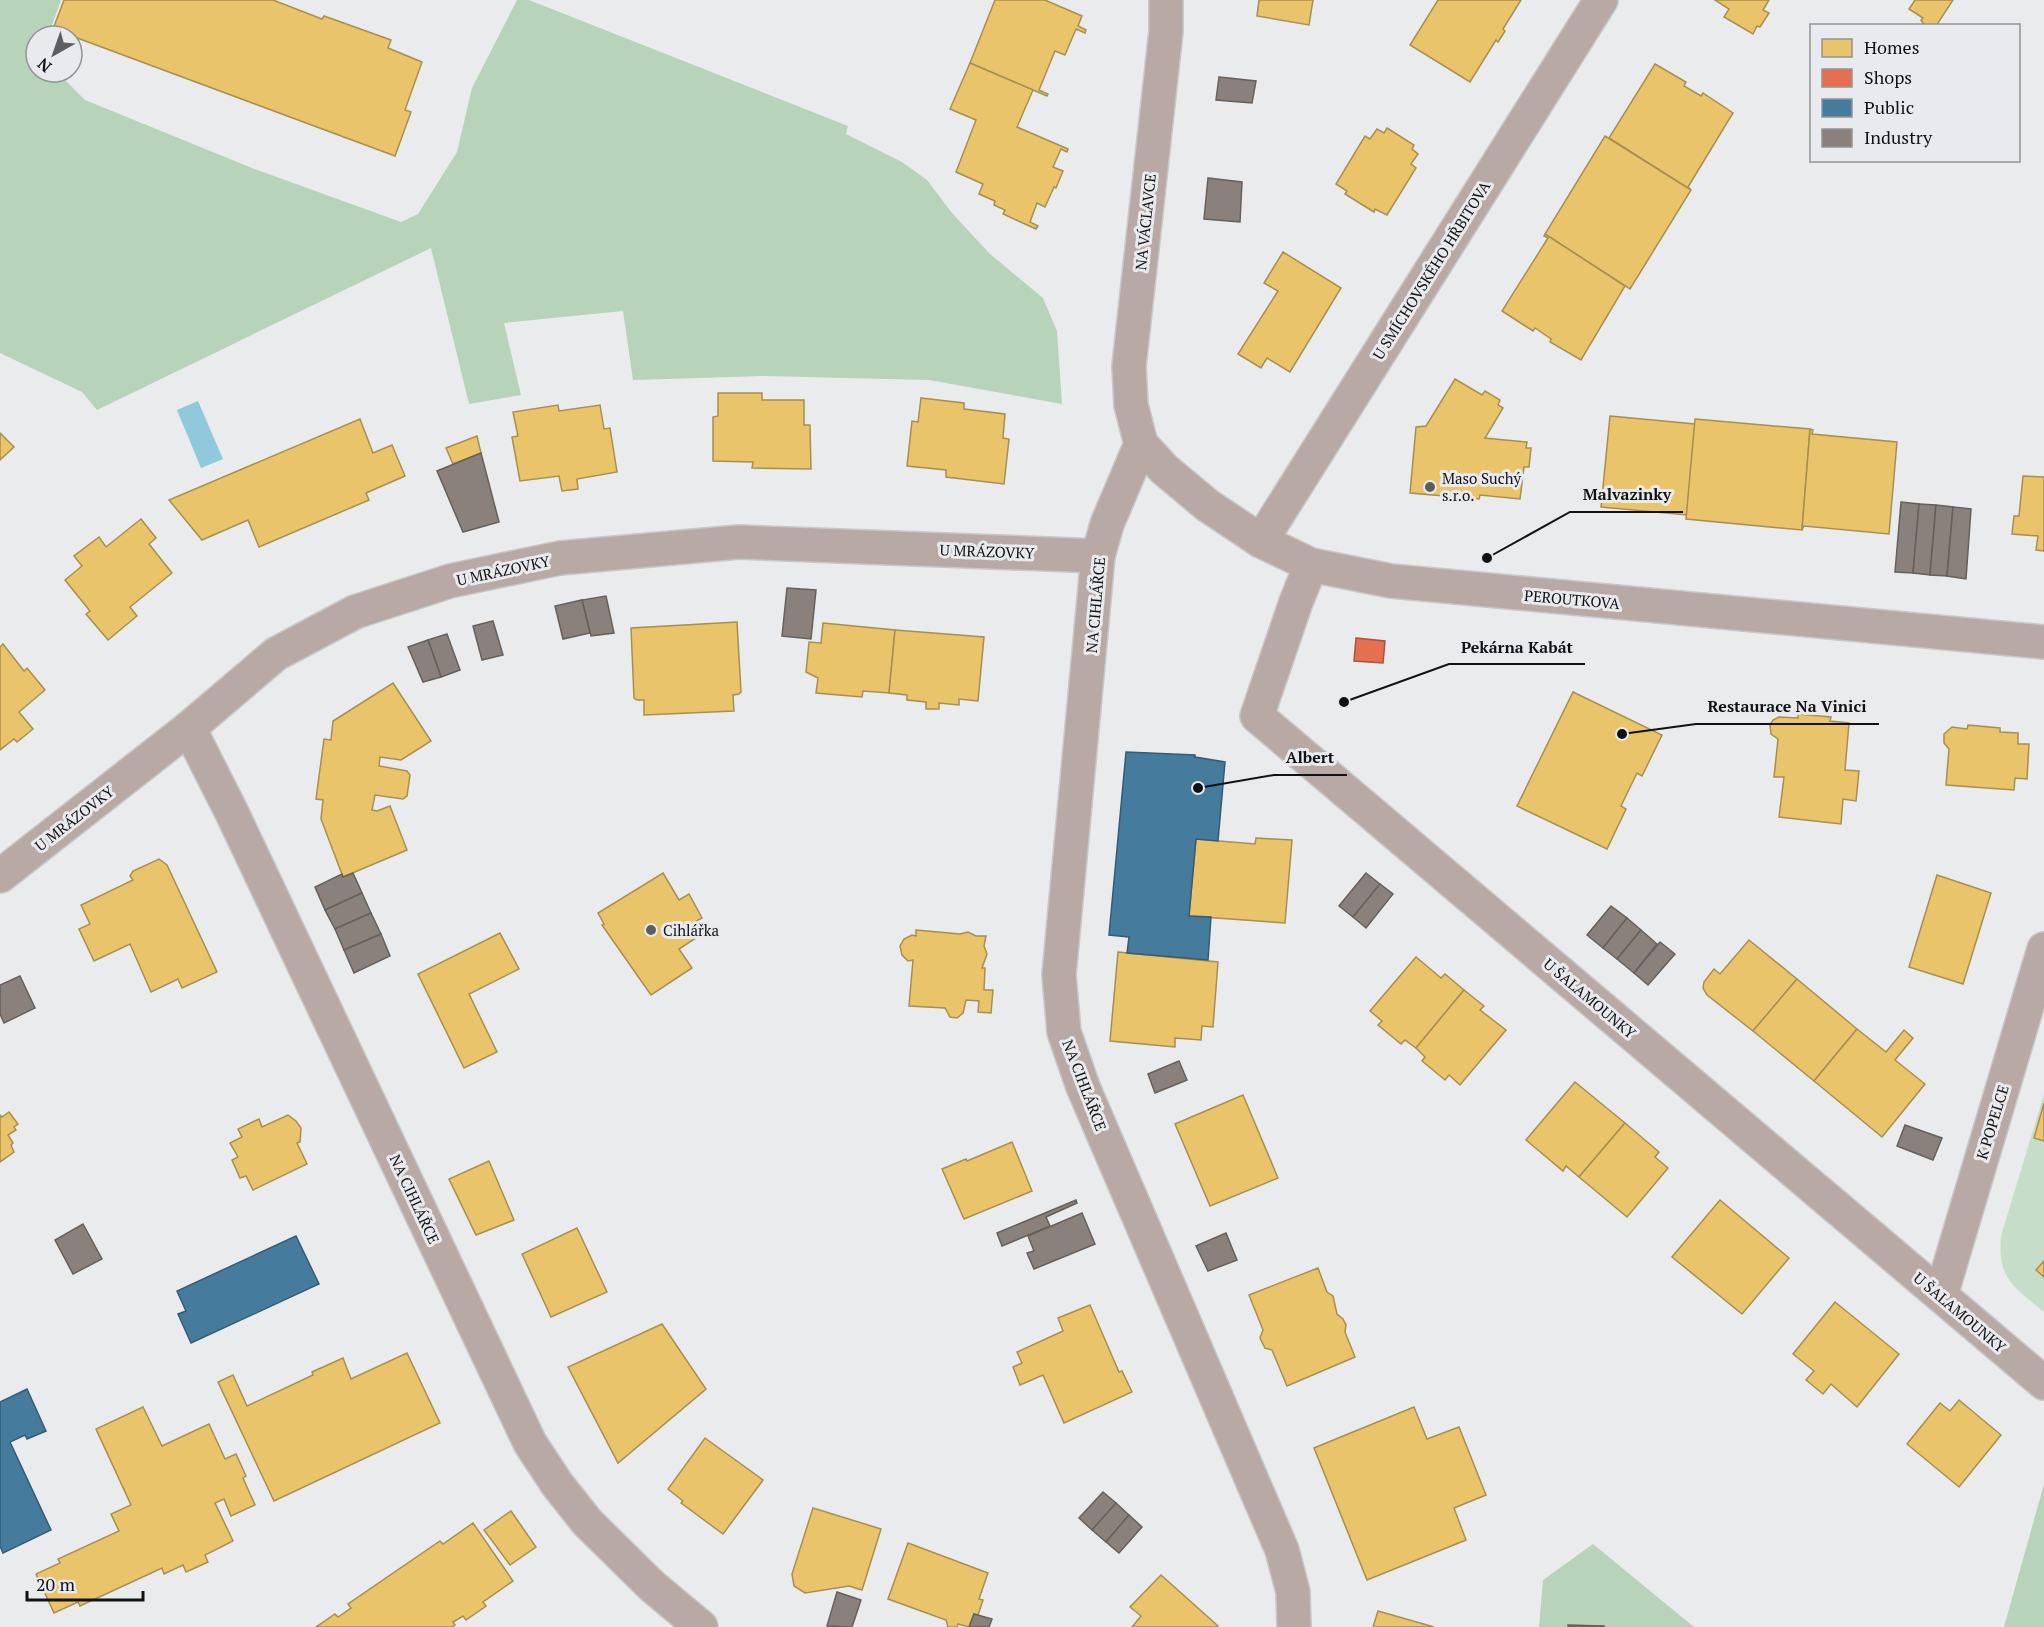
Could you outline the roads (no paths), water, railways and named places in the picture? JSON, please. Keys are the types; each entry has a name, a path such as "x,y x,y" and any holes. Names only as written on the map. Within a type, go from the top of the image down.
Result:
{"street":[{"name":"NA VÁCLAVCE","path":"1142,444 1131,405 1129,366 1166,31 1166,0"},
{"name":"U SMÍCHOVSKÉHO HŘBITOVA","path":"1261,541 1601,0"},
{"name":"PEROUTKOVA","path":"1142,444 1164,470 1199,498 1261,541 1311,565 1416,585 2044,642"},
{"name":"NA CIHLÁŘCE","path":"1142,444 1107,524 1098,556 1059,975 1064,1032 1083,1087 1282,1550 1293,1592 1294,1627"},
{"name":"U MRÁZOVKY","path":"0,876 189,728 276,654 355,612 450,581 560,558 739,542 1098,556"},
{"name":"U ŠALAMOUNKY","path":"1311,565 1257,716 2044,1383"},
{"name":"NA CIHLÁŘCE","path":"189,728 237,824 530,1443 557,1484 587,1522 652,1586 701,1627"},
{"name":"K POPELCE","path":"1941,1295 2036,1003 2043,958"}],"water":[{"path":"198,401 223,459 201,468 177,410"}],"place":[{"name":"Maso Suchý s.r.o.","path":"1430,487"},
{"name":"Malvazinky","path":"1487,558"},
{"name":"Pekárna Kabát","path":"1344,702"},
{"name":"Restaurace Na Vinici","path":"1622,734"},
{"name":"Albert","path":"1198,788"},
{"name":"Cihlářka","path":"651,930"}]}
